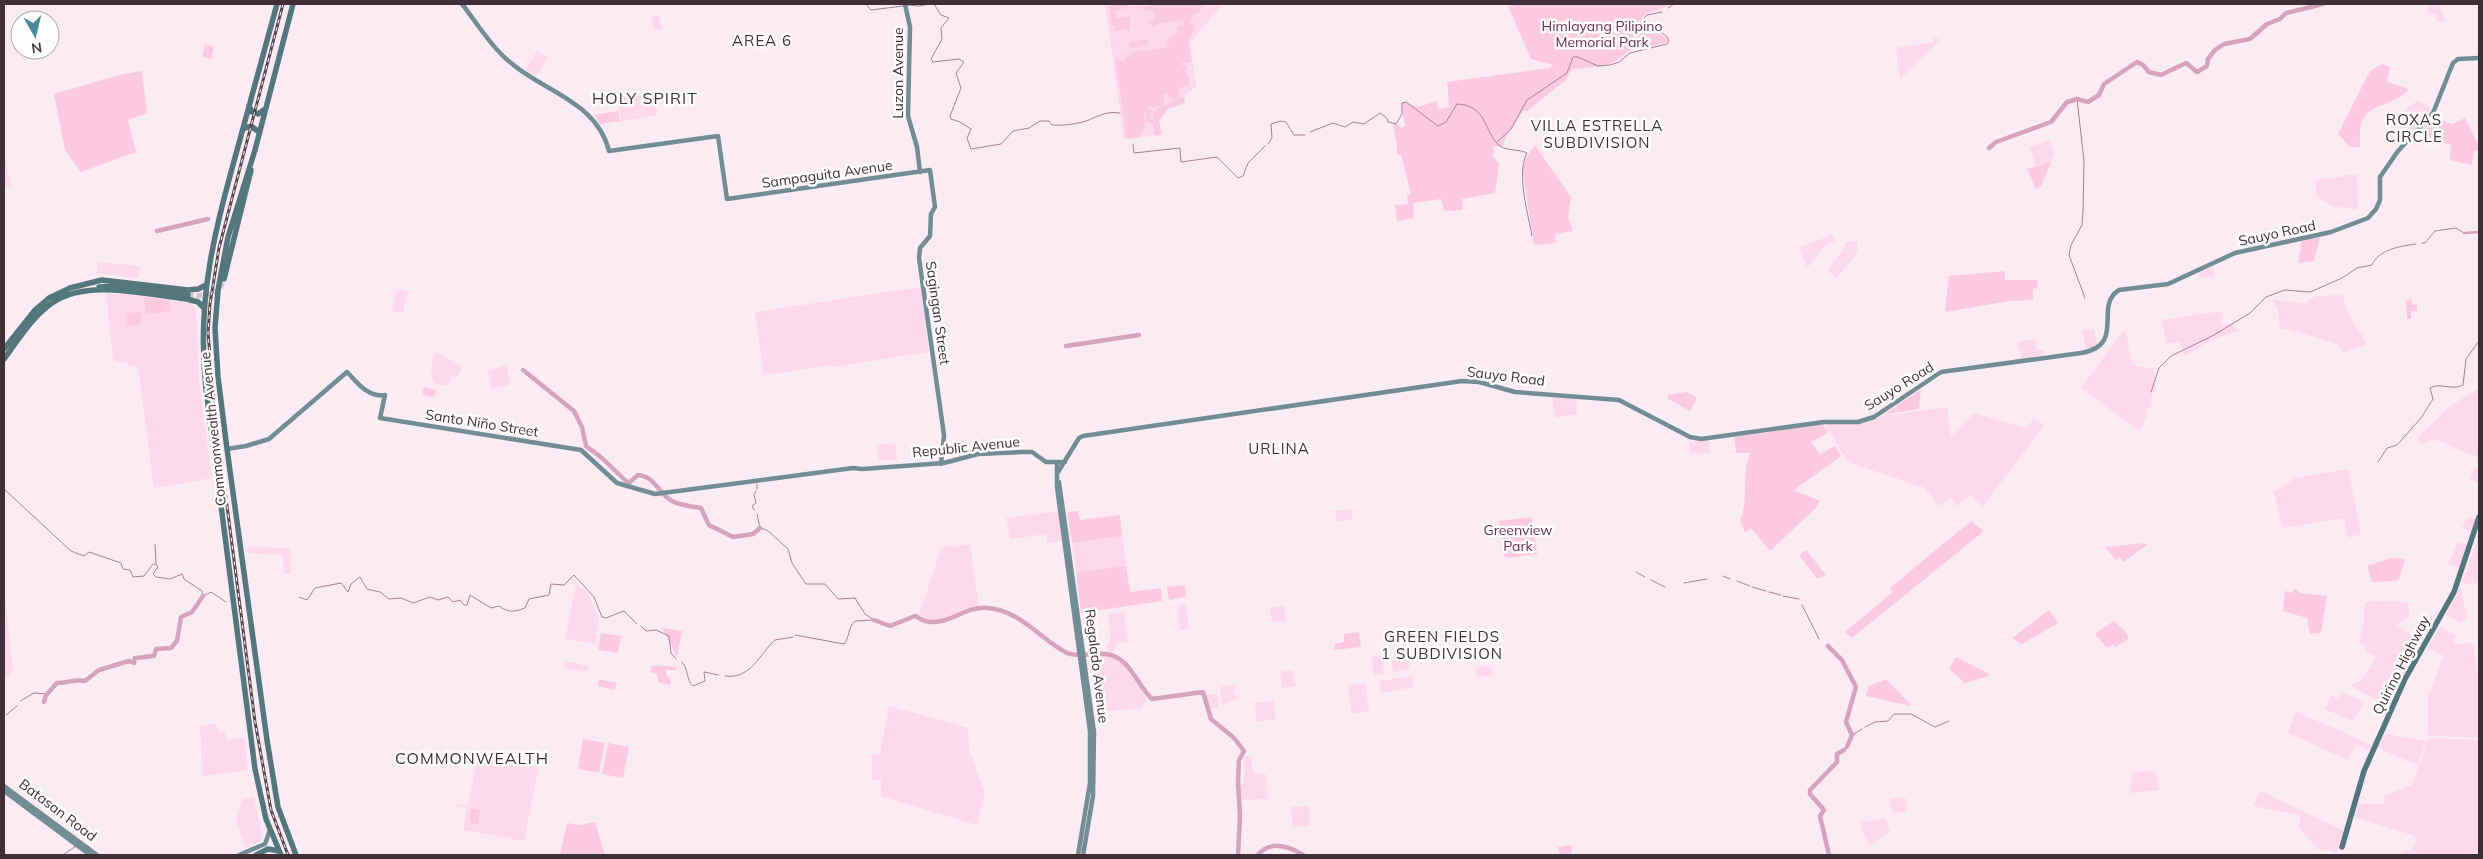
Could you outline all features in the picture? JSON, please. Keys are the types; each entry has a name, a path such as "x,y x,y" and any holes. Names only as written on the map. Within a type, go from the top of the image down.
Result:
{"main road":[{"name":"Commonwealth Avenue","path":"277,4 218,225 205,287 203,329 206,383 258,786 270,830 280,853"},
{"name":"Commonwealth Avenue","path":"293,4 255,150 228,237 218,290 215,328 218,377 227,449 273,782 280,815 296,855"},
{"name":"Sampaguita Avenue","path":"462,4 510,63 591,117 604,135 609,151 718,136 727,199 930,170"},
{"name":"Luzon Avenue","path":"905,4 910,28 908,116 917,147 920,172"},
{"name":"Sauyo Road","path":"1065,462 1079,438 1083,436 1376,395 1462,381 1478,382 1515,392 1611,399 1632,405 1687,436 1697,439 1824,422 1858,422 1874,417 1941,372 2081,354 2094,349 2106,338 2110,303 2117,291 2168,284 2235,253 2342,228 2368,218 2376,209 2380,200 2380,177 2398,151 2434,113 2453,63 2458,59 2479,58"},
{"path":"249,106 252,112 258,114 266,108"},
{"path":"243,129 247,126 253,126 259,132"},
{"path":"224,279 255,150"},
{"name":"Sagingan Street","path":"930,170 934,207 931,214 930,236 920,248 919,258 944,435 941,464"},
{"path":"4,349 29,316 49,298 90,282 106,280 195,290 205,287 212,294 218,290"},
{"path":"4,359 38,316 52,303 64,296 105,285 188,295"},
{"path":"92,289 193,300 204,308"},
{"path":"193,300 198,297 195,290"},
{"path":"203,329 204,324 209,321 213,323 215,328"},
{"name":"Santo Niño Street","path":"227,449 269,439 347,372 368,392 375,395 385,395 380,418 581,450"},
{"name":"Republic Avenue","path":"581,450 620,484 652,494 667,494 853,468 860,470 941,464 978,454 1026,452 1035,454 1046,462 1065,462"},
{"name":"Regalado Avenue","path":"1057,462 1057,487 1093,720 1093,796 1082,855"},
{"path":"1058,472 1065,462"},
{"name":"Quirino Highway","path":"2340,855 2362,776 2416,658 2454,592 2478,526 2479,518"},
{"name":"Regalado Avenue","path":"1078,855 1087,812 1091,764 1089,716 1083,655"},
{"name":"Batasan Road","path":"4,786 97,855"},
{"name":"Batasan Road","path":"4,792 90,855"},
{"path":"239,855 265,844 270,830"},
{"path":"255,854 271,849 280,853"}],"shaded area":[{"path":"1105,4 1223,4 1190,43 1196,87 1159,115 1159,134 1124,139"},
{"path":"2438,4 2446,21 2437,22 2436,14 2429,15 2427,6"},
{"path":"659,15 662,28 654,30 651,17"},
{"path":"1934,37 1940,40 1900,79 1896,48 1934,42"},
{"path":"537,51 548,58 536,76 525,70"},
{"path":"654,93 657,115 621,121 618,98"},
{"path":"2418,100 2432,110 2410,136 2399,127 2397,128 2389,116 2404,111"},
{"path":"2050,140 2054,153 2051,162 2036,166 2029,147"},
{"path":"4,154 12,189 4,185"},
{"path":"2343,175 2357,175 2358,208 2356,210 2341,206 2337,208 2317,197 2315,180 2342,177"},
{"path":"1833,235 1835,241 1825,245 1808,267 1805,264 1800,247"},
{"path":"1857,241 1858,252 1837,278 1827,270 1845,248 1845,242"},
{"path":"98,262 140,266 139,278 97,273"},
{"path":"2213,267 2214,276 2200,278 2198,273"},
{"path":"921,287 929,352 764,375 755,312"},
{"path":"397,289 408,291 403,313 392,311"},
{"path":"106,292 191,303 196,309 199,382 212,478 154,488 138,367 113,360"},
{"path":"2342,295 2352,321 2364,338 2366,345 2343,352 2337,344 2288,329 2280,329 2278,310 2272,299 2305,304 2311,298 2317,296"},
{"path":"2223,311 2221,326 2233,323 2239,331 2213,339 2185,356 2180,342 2166,344 2162,320"},
{"path":"2094,329 2097,347 2086,351 2082,331"},
{"path":"2125,329 2131,360 2137,366 2154,369 2156,391 2152,392 2151,408 2146,409 2146,419 2140,431 2081,388"},
{"path":"2035,339 2037,350 2044,350 2044,356 2022,358 2017,342"},
{"path":"436,352 462,366 457,378 452,376 451,382 447,382 447,386 433,383 434,380 431,379 433,354"},
{"path":"507,365 510,385 492,389 488,371"},
{"path":"2479,388 2479,458 2435,439 2421,444 2417,438 2449,407"},
{"path":"1552,397 1576,399 1578,414 1555,418"},
{"path":"1947,407 1951,437 1974,413 2026,428 2034,419 2044,426 1982,507 1971,495 1957,506 1950,497 1939,506 1925,488 1848,462 1826,426 1827,423 1857,424 1883,416"},
{"path":"1708,439 1710,453 1691,453 1689,443"},
{"path":"895,443 897,459 879,461 877,445"},
{"path":"2474,467 2479,469 2479,483 2470,479"},
{"path":"2348,469 2361,534 2348,538 2344,518 2282,528 2274,492 2295,478"},
{"path":"1351,509 1353,519 1337,522 1336,511"},
{"path":"1058,511 1062,541 1047,543 1046,534 1010,539 1006,518"},
{"path":"2470,517 2478,519 2473,532 2462,528"},
{"path":"1122,536 1126,566 1076,572 1072,543"},
{"path":"2479,536 2479,583 2464,584 2463,579"},
{"path":"2458,542 2467,545 2460,568 2448,564"},
{"path":"970,544 979,606 947,619 932,620 921,618 919,616 941,548"},
{"path":"249,547 290,548 291,574 284,574 283,555 248,553 246,550"},
{"path":"576,583 588,594 599,619 595,644 565,639"},
{"path":"4,588 13,669 4,682"},
{"path":"2459,588 2461,588 2467,618 2460,623 2446,615"},
{"path":"2365,602 2407,602 2410,616 2397,625 2421,643 2387,706 2351,686 2362,680 2376,657 2365,651 2366,645 2359,644 2364,621"},
{"path":"1186,604 1189,629 1180,630 1177,605"},
{"path":"1285,606 1285,621 1272,622 1270,608"},
{"path":"1124,612 1128,642 1118,643 1112,653 1108,653 1107,646 1111,637 1108,614"},
{"path":"2440,627 2456,635 2453,644 2473,643 2479,679 2479,738 2428,735 2428,698 2444,656 2427,648"},
{"path":"1102,654 1115,658 1123,664 1144,693 1146,701 1141,708 1096,712 1088,656"},
{"path":"1382,656 1384,674 1374,675 1371,657"},
{"path":"1409,659 1410,669 1393,672 1392,661"},
{"path":"566,661 589,666 588,672 564,668"},
{"path":"1491,665 1493,675 1477,677 1476,668"},
{"path":"1293,670 1295,686 1282,688 1280,672"},
{"path":"1412,676 1413,687 1381,693 1379,681"},
{"path":"1365,683 1369,711 1352,714 1348,686"},
{"path":"1236,685 1236,689 1233,691 1238,697 1222,706 1220,687"},
{"path":"2341,692 2364,702 2353,721 2325,709 2331,696 2338,699"},
{"path":"1217,694 1219,707 1209,709 1206,695"},
{"path":"1273,700 1276,719 1257,722 1255,703"},
{"path":"889,706 968,728 969,753 985,794 977,825 881,796 881,780 872,780 872,755 880,754"},
{"path":"2296,712 2371,745 2369,750 2355,744 2348,760 2288,733"},
{"path":"216,724 218,732 225,731 226,740 244,738 248,770 203,776 200,726"},
{"path":"2385,734 2426,741 2417,765 2378,748"},
{"path":"2428,738 2479,740 2479,855 2397,855 2412,849 2416,841 2415,836 2355,817 2358,804 2385,804 2384,796 2412,785"},
{"path":"485,756 539,765 524,841 463,830 467,808 457,806 457,804 468,806 477,760"},
{"path":"1244,756 1251,756 1254,774 1265,773 1268,799 1240,800 1239,784 1246,783 1244,783"},
{"path":"2156,771 2159,790 2130,793 2132,772"},
{"path":"2260,791 2343,830 2337,853 2329,850 2321,851 2316,847 2299,828 2300,815 2253,806"},
{"path":"254,797 262,838 246,848 236,821 242,799"},
{"path":"1905,797 1907,811 1892,813 1890,799"},
{"path":"1309,806 1309,826 1292,827 1291,807"},
{"path":"1885,818 1890,831 1870,846 1862,830 1861,822"}],"green space":[{"path":"1109,4 1128,4 1127,8 1115,10 1116,18 1130,16 1130,33 1127,32 1126,28 1115,31 1114,25 1111,25"},
{"path":"1149,4 1204,4 1198,14 1196,13 1189,22 1195,25 1189,42 1191,62 1181,63 1181,65 1187,66 1186,72 1189,78 1189,85 1179,88 1180,96 1176,99 1171,99 1167,93 1163,96 1165,101 1163,105 1154,108 1149,106 1144,114 1145,128 1141,130 1140,137 1127,139 1115,55 1119,60 1123,61 1132,52 1171,47 1167,44 1167,40 1178,32 1176,27 1185,25 1182,20 1157,24 1154,27 1146,22 1155,19 1155,13 1144,10 1143,7"},
{"name":"Himlayang Pilipino Memorial Park","path":"1507,4 1671,4 1642,17 1644,22 1668,40 1667,42 1644,49 1628,51 1622,57 1609,64 1572,69 1566,80 1527,111 1523,111 1505,139 1503,146 1494,146 1493,157 1499,164 1495,193 1462,199 1463,210 1444,211 1441,199 1413,203 1414,218 1397,221 1395,205 1408,204 1407,195 1411,194 1401,155 1397,155 1393,123 1395,122 1401,128 1405,126 1401,103 1404,102 1418,107 1437,101 1438,109 1449,107 1447,82 1550,68 1553,65 1531,59"},
{"path":"1149,39 1147,45 1130,48 1129,42"},
{"path":"205,44 214,47 211,59 202,57"},
{"path":"2382,64 2390,67 2387,82 2409,89 2398,98 2367,114 2361,125 2360,147 2350,147 2338,134 2370,71"},
{"path":"142,71 147,113 128,120 136,152 81,172 65,150 54,94 119,75"},
{"path":"1184,97 1185,103 1168,109 1159,121 1162,134 1155,137 1153,125 1145,121 1148,108 1152,110 1150,118 1153,120 1153,112 1156,109"},
{"path":"618,111 620,121 600,124 594,115"},
{"path":"2434,117 2452,124 2465,118 2479,146 2479,151 2474,151 2472,165 2450,160 2451,145 2436,140 2436,135 2430,138 2423,129"},
{"path":"1535,145 1571,197 1568,217 1573,231 1555,234 1556,243 1534,245 1523,173 1524,161"},
{"path":"2051,162 2041,186 2036,189 2027,169"},
{"path":"2320,237 2314,261 2298,263 2302,239"},
{"path":"2005,271 2005,280 2037,280 2038,288 2033,289 2033,300 2010,301 1945,312 1949,276"},
{"path":"144,297 170,300 171,311 146,314"},
{"path":"2411,300 2412,305 2417,304 2417,311 2411,311 2411,319 2407,319 2406,301"},
{"path":"141,311 142,320 138,325 127,326 126,314"},
{"path":"424,387 436,390 434,397 422,395"},
{"path":"1921,389 1919,409 1885,414"},
{"path":"1687,392 1697,398 1690,411 1668,399 1668,395"},
{"path":"1823,424 1828,433 1811,442 1820,454 1835,446 1841,456 1794,490 1820,501 1816,508 1770,551 1751,528 1745,533 1740,520 1743,513 1747,461 1750,453 1736,453 1734,437"},
{"path":"1078,511 1080,520 1120,515 1122,536 1072,543 1067,512"},
{"name":"Greenview Park","path":"1532,517 1537,554 1505,558 1499,521"},
{"path":"1971,521 1984,531 1852,638 1845,632 1893,592 1890,588"},
{"path":"2145,543 2147,545 2123,562 2120,557 2116,560 2105,547"},
{"path":"1806,550 1826,575 1817,579 1799,555"},
{"path":"2392,558 2405,559 2399,579 2395,581 2372,582 2367,566"},
{"path":"1126,566 1130,592 1161,588 1162,601 1081,613 1076,572"},
{"path":"1185,585 1186,597 1169,600 1167,587"},
{"path":"2294,588 2300,593 2327,596 2321,633 2310,634 2307,618 2283,611 2285,591 2292,593"},
{"path":"2049,610 2058,623 2022,644 2012,638"},
{"path":"2114,621 2124,630 2129,638 2116,647 2113,644 2107,648 2095,634"},
{"path":"662,628 682,631 677,657"},
{"path":"1359,632 1361,647 1334,650 1335,644 1344,642 1344,634"},
{"path":"601,633 621,636 618,653 598,650"},
{"path":"1956,657 1988,673 1989,676 1965,683 1949,669"},
{"path":"652,665 676,667 676,670 666,670 666,674 671,682 670,685 658,682 657,674 650,672"},
{"path":"599,679 616,683 615,690 598,686"},
{"path":"1886,679 1911,706 1866,696 1868,687"},
{"path":"583,739 605,743 599,773 578,769"},
{"path":"608,743 629,747 623,778 602,774"},
{"path":"471,809 480,810 478,824 469,823"},
{"path":"595,822 605,855 560,855 567,823 579,825"},
{"path":"1571,845 1572,853 1560,855 1558,847"}],"waterway":[{"path":"866,4 871,10 903,6"},
{"path":"907,5 919,6 930,4"},
{"path":"934,4 941,15 949,18 941,28 942,39 931,59 933,62 959,59 964,62 956,73 961,88 950,116 951,119 971,129 967,138 971,149 1001,144 1013,131 1029,128 1040,121 1049,121 1052,125 1066,125 1075,124 1108,113 1120,113"},
{"path":"1668,8 1674,4"},
{"path":"1989,148 1996,142 2051,122 2067,102 2077,99 2088,102 2099,95 2104,84 2137,62 2143,65 2149,72 2161,75 2186,63 2197,72 2207,66 2208,59 2215,50 2224,44 2250,39 2267,24 2280,19 2286,13 2323,4"},
{"path":"1497,142 1511,129 1527,100 1567,73 1573,57 1578,57 1598,66 1610,65 1619,62 1630,53 1667,44 1669,41 1667,37 1644,18 1647,15 1662,12"},
{"path":"2077,99 2084,161 2083,211 2082,225 2071,245 2069,255 2085,298"},
{"path":"1310,132 1333,123 1345,127 1353,122 1364,124 1380,113 1387,118 1388,122 1396,124 1402,114 1402,103 1406,102 1438,126 1446,122 1457,104 1475,109 1500,146 1527,153 1524,161 1523,182 1532,236"},
{"path":"1268,144 1272,138 1271,124 1280,121 1286,122 1294,135 1305,135"},
{"path":"1133,144 1134,153 1180,148 1181,162 1217,157 1238,178 1243,176 1248,163 1265,146"},
{"path":"157,231 208,219"},
{"path":"2422,243 2425,243 2435,231 2456,228 2464,233"},
{"path":"2464,233 2479,232"},
{"path":"2151,392 2159,368 2171,356 2214,335 2250,313 2266,297 2285,290 2310,292 2342,278 2357,268 2372,265 2384,252 2416,244"},
{"path":"1066,346 1139,335"},
{"path":"2378,462 2387,448 2397,445 2421,418 2433,399 2430,388 2434,386 2459,387 2463,385 2466,359 2479,341"},
{"path":"523,370 574,411 582,427 586,446 602,458 627,482 630,482 638,475 644,476 674,502 701,508 709,525 733,537 753,534 760,528"},
{"path":"757,484 757,489"},
{"path":"4,489 71,551 84,556 89,552 121,563 123,569 130,570 133,577 144,576 153,564 156,564 158,567 153,574 156,577 170,579 182,574 184,579 202,591 203,596 211,592 226,602"},
{"path":"754,510 752,506 756,503 754,495 756,491"},
{"path":"757,514 760,528 767,530 788,549 792,563 806,584 825,584 838,599 855,598 865,614 874,620"},
{"path":"155,544 156,563"},
{"path":"1636,572 1645,577"},
{"path":"299,597 307,600 315,588 341,583 348,592 351,584 360,577 367,589 380,592 389,599 401,598 413,603 430,597 438,600 448,597 453,602 460,600 464,605 467,605 470,595 491,608 499,606 505,610 514,611 525,608 529,599 549,595 551,584 564,585 574,575 594,597 602,617 606,618 624,611 637,624"},
{"path":"1723,576 1730,579"},
{"path":"1684,583 1707,579"},
{"path":"1651,580 1665,587"},
{"path":"1737,581 1750,586"},
{"path":"1752,587 1766,591"},
{"path":"1769,592 1781,595"},
{"path":"44,702 46,695 57,683 77,680 85,681 99,670 129,661 134,663 135,658 154,656 156,649 171,648 177,641 181,617 192,612 203,596"},
{"path":"1783,596 1799,599"},
{"path":"1802,605 1819,639"},
{"path":"874,620 890,626 915,616 924,621 933,622 949,619 980,608 1000,610 1020,620 1067,653 1077,655 1106,654 1121,660 1152,699 1203,692 1211,719 1234,738 1244,751 1239,760 1240,815 1238,855"},
{"path":"795,635 844,644 855,621 873,620"},
{"path":"641,626 646,631 656,630 669,636 671,653 676,659"},
{"path":"725,676 742,674 754,664 775,640 793,637"},
{"path":"1828,646 1842,660 1856,687 1846,722 1852,735 1847,747"},
{"path":"682,662 686,668 689,681 693,686 705,681 704,672 719,675"},
{"path":"20,701 34,693 47,694"},
{"path":"6,715 17,706"},
{"path":"1865,727 1875,722 1888,721 1894,714 1911,714 1935,727 1949,721"},
{"path":"1852,735 1862,729"},
{"path":"1829,855 1820,816 1824,810 1810,794 1810,790 1837,762 1837,754 1844,750"},
{"path":"63,855 76,846"},
{"path":"1258,855 1268,847 1274,846 1286,847 1303,855"}],"tunnel":[{"path":"188,295 210,294 218,289 224,279"}],"railway":[{"path":"283,4 219,248 210,304 208,333 216,421 255,722 271,810 288,855"}],"district":[{"name":"AREA 6","path":"762,41"},
{"name":"HOLY SPIRIT","path":"645,98"},
{"name":"ROXAS CIRCLE","path":"2414,128"},
{"name":"VILLA ESTRELLA SUBDIVISION","path":"1597,134"},
{"name":"URLINA","path":"1279,449"},
{"name":"GREEN FIELDS 1 SUBDIVISION","path":"1442,646"},
{"name":"COMMONWEALTH","path":"472,758"}]}
